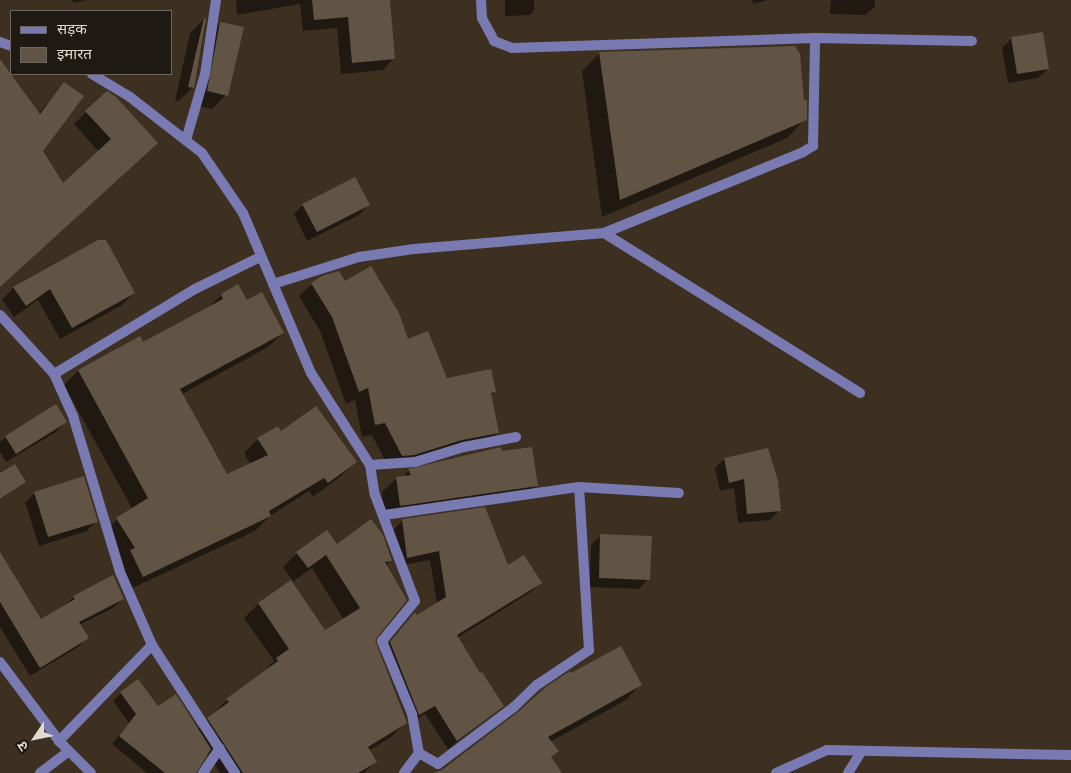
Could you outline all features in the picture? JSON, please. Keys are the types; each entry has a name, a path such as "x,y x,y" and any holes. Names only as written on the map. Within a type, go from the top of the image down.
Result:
{"street":[{"path":"186,140 205,74 216,0"},
{"path":"481,0 482,18 494,41 512,48 815,38 972,41"},
{"path":"273,284 359,256 414,248 604,233 803,152 814,146 815,38"},
{"path":"94,75 130,97 202,152 243,213 311,373 370,465 375,494 415,601 382,641 412,714 419,753 404,773"},
{"path":"604,233 860,393"},
{"path":"54,374 195,289 260,256"},
{"path":"0,316 54,374 73,416 120,572 152,645 235,773"},
{"path":"370,465 415,462 464,447 516,437"},
{"path":"384,515 579,486 679,493"},
{"path":"419,753 438,764 514,708 537,685 589,650 579,486"},
{"path":"59,741 152,645"},
{"path":"0,662 59,741 91,773"},
{"path":"203,773 220,748"},
{"path":"776,773 827,750 1071,755"},
{"path":"40,773 69,751"},
{"path":"848,773 862,751"}],"building":[{"path":"312,0 390,0 395,59 352,63 348,17 314,20"},
{"path":"204,18 206,18 194,88 188,87"},
{"path":"220,22 244,27 228,96 207,91"},
{"path":"1043,32 1049,69 1017,74 1011,37"},
{"path":"795,46 800,54 804,100 807,100 807,120 620,200 599,52"},
{"path":"0,59 40,114 64,82 84,96 43,151 63,183 111,139 85,111 107,91 116,97 158,143 0,287"},
{"path":"355,177 370,205 317,232 302,204"},
{"path":"98,240 106,240 135,293 72,328 50,289 26,306 13,287"},
{"path":"371,266 399,313 408,339 428,331 447,378 491,369 496,392 491,393 499,433 462,440 414,455 402,456 385,423 375,425 368,388 359,392 332,317 311,283 322,276 339,271 345,281"},
{"path":"238,284 247,300 262,292 284,333 180,389 227,474 268,455 257,438 278,426 281,431 316,406 357,462 328,483 324,478 269,511 271,516 143,577 130,550 135,548 116,518 148,498 78,370 140,336 143,342 223,299 221,294"},
{"path":"56,404 67,422 16,454 5,436"},
{"path":"501,447 502,451 532,447 538,486 400,506 396,477 411,475 408,469"},
{"path":"768,448 778,481 781,511 747,514 744,479 729,483 724,458"},
{"path":"15,464 26,482 0,499 0,473"},
{"path":"84,476 98,522 48,537 34,492"},
{"path":"485,507 508,565 524,555 542,583 457,635 480,673 482,672 504,706 457,741 435,706 419,715 390,642 415,612 417,615 446,597 439,551 407,558 402,519"},
{"path":"371,519 383,535 392,561 385,562 407,600 375,640 407,723 368,747 377,762 358,773 243,773 207,718 229,702 226,699 278,661 276,658 289,649 258,603 291,580 325,630 360,608 326,555 308,568 296,552 327,530 337,544"},
{"path":"600,534 652,536 650,580 599,578"},
{"path":"0,552 41,619 75,599 73,596 113,575 124,599 79,622 89,638 40,668 0,602"},
{"path":"621,646 642,685 548,737 559,751 551,757 562,773 433,773 442,770 518,712 546,687 570,671 571,673"},
{"path":"138,679 158,706 176,694 211,749 196,773 165,773 119,736 136,714 120,692"}]}
